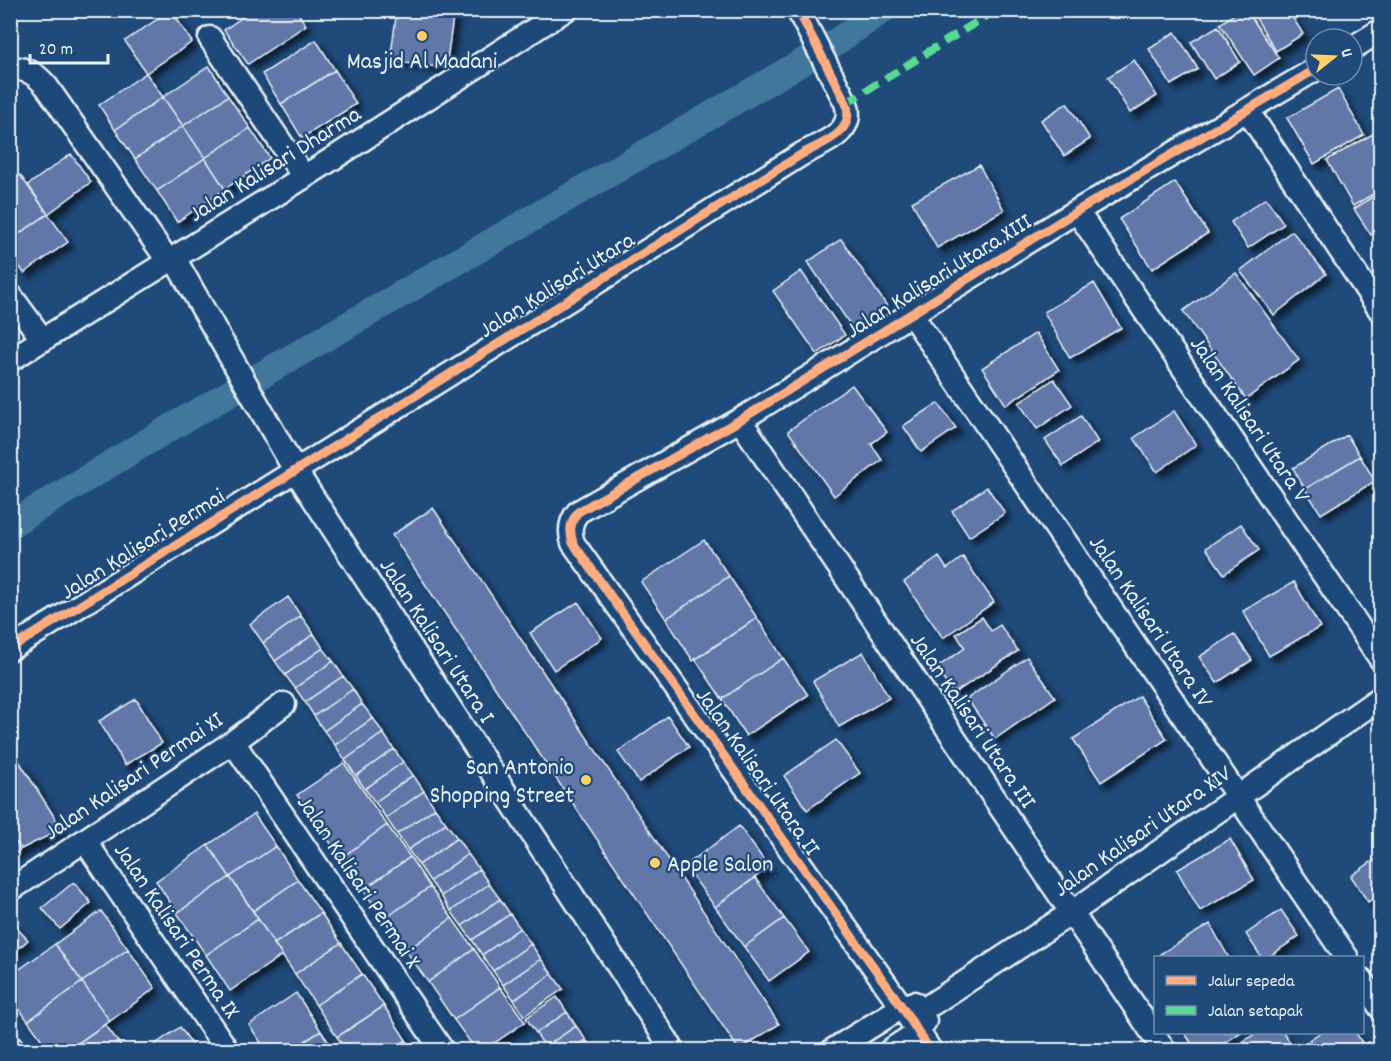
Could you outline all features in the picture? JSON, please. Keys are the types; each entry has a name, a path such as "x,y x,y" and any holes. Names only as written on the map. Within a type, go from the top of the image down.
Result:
{"street":[{"name":"Jalan Kalisari Dharma","path":"10,360 304,177 565,10"},
{"name":"Jalan Kalisari Utara","path":"292,465 845,128 849,113 846,103 798,10"},
{"path":"1364,41 1380,31"},
{"path":"210,38 304,177"},
{"name":"Jalan Kalisari Utara I","path":"10,69 25,70 34,74 47,87 195,295 292,465 673,1050"},
{"name":"Jalan Kalisari Utara XIII","path":"578,512 740,420 1077,211 1304,76"},
{"path":"1247,110 1380,310"},
{"name":"Jalan Kalisari Utara V","path":"1077,211 1380,658"},
{"path":"10,295 43,340"},
{"name":"Jalan Kalisari Utara IV","path":"912,315 1346,956"},
{"name":"Jalan Kalisari Utara III","path":"740,420 1164,1050"},
{"name":"Jalan Kalisari Permai","path":"10,649 292,465"},
{"name":"Jalan Kalisari Utara II","path":"578,512 572,519 570,530 573,543 902,1007 930,1050"},
{"name":"Jalan Kalisari Utara XIV","path":"833,1050 902,1007 915,1003 932,1004 1071,913 1380,698"},
{"name":"Jalan Kalisari Permai XI","path":"10,890 233,742 284,704"},
{"name":"Jalan Kalisari Permai X","path":"233,742 442,1050"},
{"name":"Jalan Kalisari Perma IX","path":"85,840 227,1050"},
{"path":"1364,983 1380,1007"},
{"path":"891,1050 918,1032 926,1021 932,1004"},
{"path":"10,1046 14,1050"}],"building":[{"path":"171,10 192,42 146,73 125,41"},
{"path":"253,10 296,10 306,25 248,64 224,30"},
{"name":"Masjid Al Madani","path":"397,10 454,10 446,68 390,61"},
{"path":"1240,10 1246,10 1279,58 1254,75 1220,24"},
{"path":"1261,10 1288,10 1303,34 1276,51 1254,15"},
{"path":"1218,26 1240,62 1214,79 1191,42"},
{"path":"1175,32 1198,69 1171,85 1149,49"},
{"path":"316,40 335,70 281,104 262,74"},
{"path":"1134,60 1157,96 1130,113 1108,77"},
{"path":"209,66 228,96 183,126 163,97"},
{"path":"335,70 356,104 302,138 281,104"},
{"path":"146,73 163,97 115,130 99,105"},
{"path":"1338,89 1364,135 1314,164 1287,118"},
{"path":"228,96 250,128 205,158 183,126"},
{"path":"163,97 183,126 135,159 115,130"},
{"path":"1067,103 1090,139 1064,156 1041,120"},
{"path":"183,126 205,158 157,191 135,159"},
{"path":"250,128 270,158 225,189 205,158"},
{"path":"1378,131 1380,136 1380,190 1353,206 1327,160"},
{"path":"71,154 91,182 48,214 28,185"},
{"path":"205,158 225,189 177,222 157,191"},
{"path":"979,165 1004,210 937,248 912,202"},
{"path":"20,175 48,214 10,240 10,182"},
{"path":"1175,182 1208,233 1152,269 1119,219"},
{"path":"1380,192 1380,229 1371,235 1354,209"},
{"path":"1266,198 1284,224 1248,248 1231,222"},
{"path":"48,214 68,242 24,273 10,253 10,240"},
{"path":"1292,231 1326,274 1274,315 1240,271"},
{"path":"841,239 887,306 853,329 808,262"},
{"path":"801,271 845,335 817,354 773,291"},
{"path":"1236,273 1299,360 1246,399 1183,311"},
{"path":"1094,283 1121,328 1070,358 1044,312"},
{"path":"1036,333 1059,370 1006,405 982,368"},
{"path":"1054,379 1072,405 1037,429 1019,403"},
{"path":"852,385 887,432 871,444 882,460 834,496 788,431"},
{"path":"938,403 956,428 921,452 903,426"},
{"path":"1174,411 1196,445 1157,472 1134,438"},
{"path":"1081,416 1098,442 1063,466 1045,440"},
{"path":"1347,435 1360,456 1305,489 1293,468"},
{"path":"1360,456 1375,481 1321,514 1305,489"},
{"path":"987,487 1005,513 969,537 952,511"},
{"name":"San Antonio Shopping Street","path":"433,508 779,1024 739,1050 392,535"},
{"path":"1241,524 1259,550 1224,574 1206,548"},
{"path":"704,540 729,576 666,619 641,582"},
{"path":"939,557 947,569 963,557 994,602 943,638 904,582"},
{"path":"729,576 757,618 693,661 666,619"},
{"path":"1294,582 1320,627 1269,656 1243,611"},
{"path":"288,597 301,616 263,643 250,624"},
{"path":"578,602 602,638 554,670 530,633"},
{"path":"301,616 314,634 275,661 263,643"},
{"path":"982,617 991,631 1000,625 1018,651 953,694 936,668 965,648 956,634"},
{"path":"757,618 783,658 722,699 695,659"},
{"path":"314,634 323,648 285,675 275,661"},
{"path":"1234,634 1252,660 1217,683 1199,657"},
{"path":"323,648 333,661 295,688 285,675"},
{"path":"863,652 889,698 839,727 813,681"},
{"path":"1027,657 1055,697 995,739 967,699"},
{"path":"783,658 808,695 746,736 722,699"},
{"path":"333,661 343,676 305,702 295,688"},
{"path":"343,676 353,689 314,716 305,702"},
{"path":"353,689 362,704 324,731 314,716"},
{"path":"1139,696 1167,739 1101,782 1073,739"},
{"path":"136,699 162,743 125,765 99,721"},
{"path":"362,704 373,718 335,745 324,731"},
{"path":"668,716 689,747 639,782 618,752"},
{"path":"373,718 383,733 345,760 335,745"},
{"path":"383,733 394,749 356,776 345,760"},
{"path":"836,740 860,773 807,810 784,776"},
{"path":"394,749 403,762 365,789 356,776"},
{"path":"19,761 62,829 21,849 10,835 10,768"},
{"path":"403,762 413,775 375,802 365,789"},
{"path":"344,763 387,825 341,858 297,795"},
{"path":"413,775 424,791 386,818 375,802"},
{"path":"424,791 435,808 397,834 386,818"},
{"path":"435,808 446,823 408,850 397,834"},
{"path":"254,814 276,846 230,877 208,845"},
{"path":"446,823 457,838 419,865 408,850"},
{"path":"387,825 410,857 363,890 341,858"},
{"path":"739,826 769,867 715,907 685,866"},
{"path":"10,835 21,849 10,858"},
{"path":"457,838 468,854 430,881 419,865"},
{"path":"1230,839 1254,880 1200,911 1177,870"},
{"path":"208,845 230,877 177,913 156,881"},
{"path":"276,846 298,880 253,911 230,877"},
{"path":"468,854 479,869 441,896 430,881"},
{"path":"1380,856 1380,894 1368,902 1351,876"},
{"path":"410,857 430,887 384,919 363,890"},
{"path":"479,869 489,884 451,911 441,896"},
{"path":"230,877 258,919 206,955 177,913"},
{"path":"755,878 784,918 744,947 715,907"},
{"path":"298,880 321,913 274,944 253,911"},
{"path":"74,882 91,903 60,929 42,908"},
{"path":"489,884 500,899 462,926 451,911"},
{"path":"430,887 452,918 406,951 384,919"},
{"path":"500,899 510,914 472,940 462,926"},
{"path":"1281,910 1299,936 1270,956 1261,956 1246,934"},
{"path":"101,911 128,949 82,982 55,944"},
{"path":"321,913 341,943 295,974 274,944"},
{"path":"510,914 520,928 482,955 472,940"},
{"path":"452,918 474,949 428,982 406,951"},
{"path":"784,918 809,952 769,981 744,947"},
{"path":"258,919 282,955 230,991 206,955"},
{"path":"10,921 28,940 10,956"},
{"path":"1210,924 1228,956 1161,956 1160,954"},
{"path":"520,928 531,944 493,971 482,955"},
{"path":"341,943 362,974 316,1005 295,974"},
{"path":"55,944 82,982 28,1021 10,996 10,976"},
{"path":"531,944 541,959 503,985 493,971"},
{"path":"128,949 155,988 110,1021 82,982"},
{"path":"474,949 500,987 454,1020 428,982"},
{"path":"541,959 552,974 514,1000 503,985"},
{"path":"362,974 384,1006 337,1037 316,1005"},
{"path":"552,974 563,989 524,1016 514,1000"},
{"path":"82,982 110,1021 68,1050 49,1050 28,1021"},
{"path":"500,987 525,1022 484,1050 476,1050 454,1020"},
{"path":"296,993 321,1031 291,1050 266,1050 249,1025"},
{"path":"557,997 567,1012 536,1033 526,1018"},
{"path":"384,1006 406,1040 391,1050 346,1050 337,1037"},
{"path":"567,1012 576,1026 545,1047 536,1033"},
{"path":"105,1024 124,1050 68,1050"},
{"path":"576,1026 586,1040 570,1050 547,1050 545,1047"},
{"path":"180,1027 196,1050 147,1050"},
{"path":"321,1031 334,1050 291,1050"},
{"path":"1185,1034 1238,1034 1214,1050 1196,1050"},
{"path":"1255,1034 1284,1034 1295,1050 1231,1050"},
{"path":"1318,1034 1356,1034 1362,1042 1350,1050 1316,1050 1309,1040"},
{"path":"406,1040 413,1050 391,1050"},
{"path":"586,1040 593,1050 570,1050"},
{"path":"1369,1042 1375,1050 1356,1050"}],"waterway":[{"path":"10,525 163,432 830,46 883,10"}],"marked path":[{"path":"846,103 996,10"}],"cycle path":[{"path":"10,649 802,154 836,135 846,122 848,113 846,103 798,10"},
{"path":"930,1050 902,1007 573,543 571,534 573,519 578,512 740,420 1077,211 1304,76"}],"place":[{"name":"Masjid Al Madani","path":"422,36"},
{"name":"San Antonio Shopping Street","path":"586,780"},
{"name":"Apple Salon","path":"655,863"}]}
